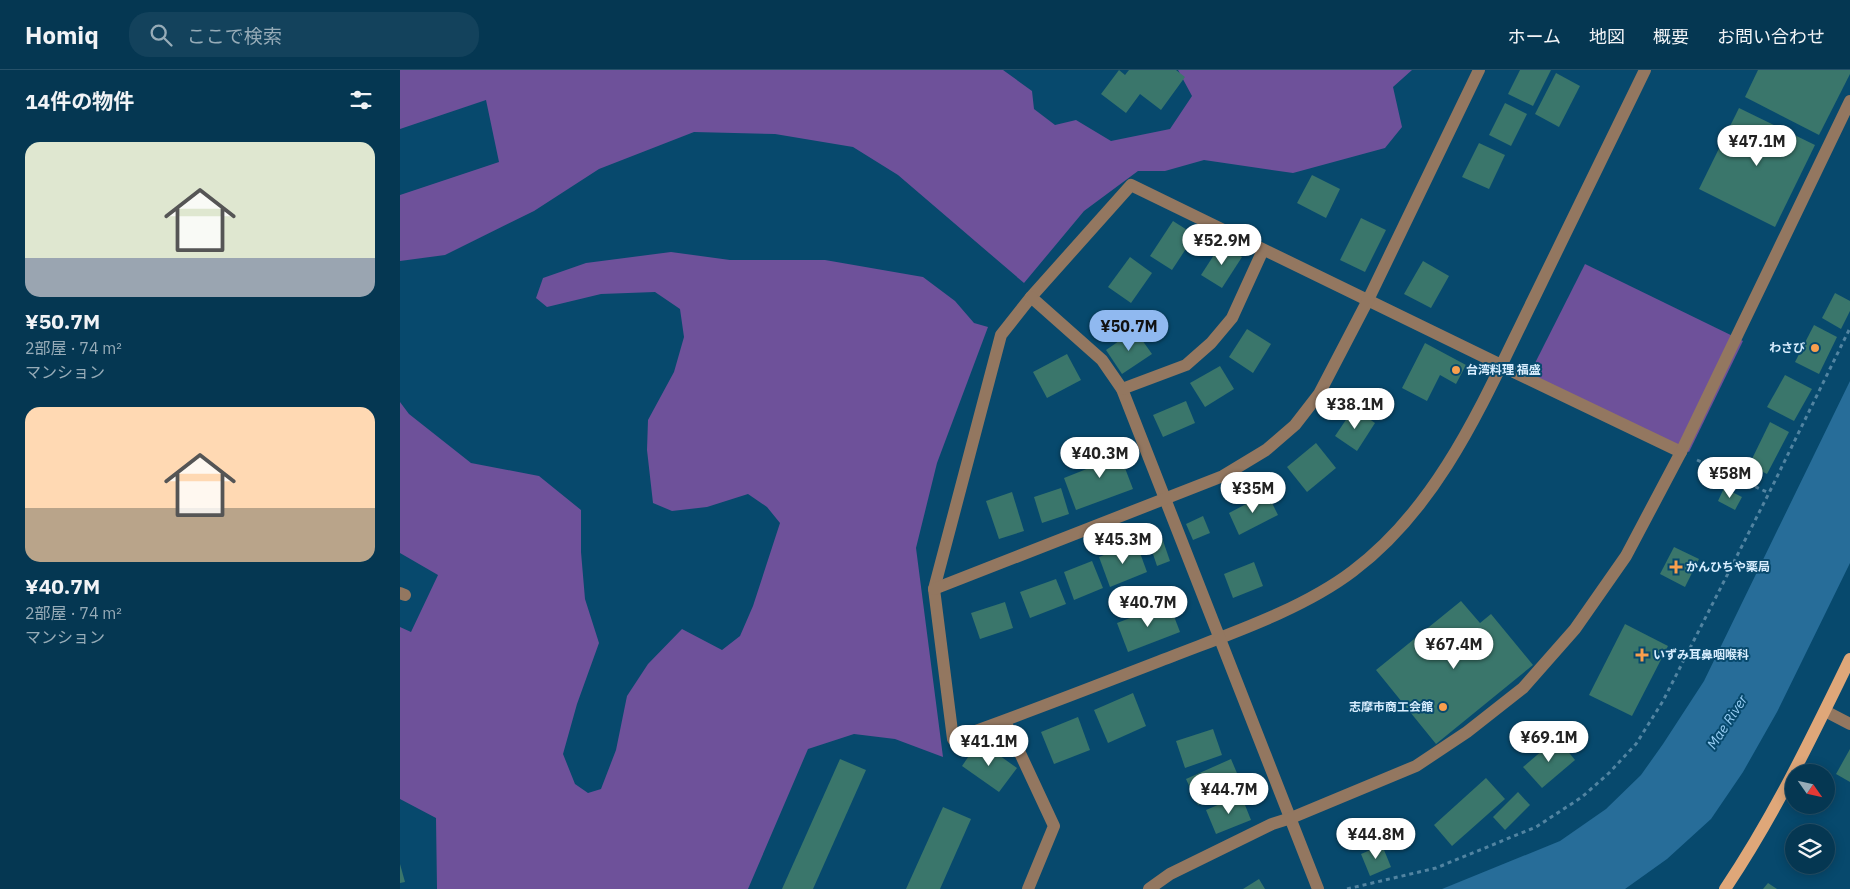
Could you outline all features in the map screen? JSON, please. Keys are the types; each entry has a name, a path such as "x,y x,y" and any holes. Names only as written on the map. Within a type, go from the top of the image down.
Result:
{"main road":[{"path":"1725,889 1747,857 1778,803 1850,659"}],"street":[{"path":"934,589 1223,476 1266,450 1296,424 1319,394 1368,300 1478,70"},
{"path":"1645,70 1501,365 1470,428 1435,484 1394,536 1353,572 1305,600 1219,638 953,740 934,589 1001,334 1030,297 1131,185 1263,250 1368,300 1501,365 1681,452"},
{"path":"1149,889 1170,874 1272,824 1291,818 1416,766 1467,732 1523,688 1575,629 1626,556 1681,452 1850,101"},
{"path":"1122,389 1186,365 1211,344 1232,318 1263,250"},
{"path":"1030,297 1102,360 1122,389 1318,889"},
{"path":"1825,710 1850,724"},
{"path":"1005,721 1054,826 1028,889"}],"path":[{"path":"1347,889 1436,868 1536,827 1582,797 1610,773 1636,744 1664,701 1769,494 1850,328"},
{"path":"1681,452 1769,494"}],"shaded area":[{"path":"400,70 1003,70 1032,91 1034,109 1055,125 1076,120 1111,141 1170,129 1192,96 1178,70 1412,70 1393,87 1402,127 1385,148 1293,173 1204,160 1165,171 1138,171 1084,211 1024,283 898,175 853,147 775,134 694,132 599,169 534,211 445,255 400,261 400,195 499,162 486,100 400,129"},
{"path":"671,252 730,260 825,260 923,277 955,301 974,323 988,327 937,463 916,548 943,757 895,739 854,734 808,749 748,889 437,889 436,818 400,799 400,627 411,632 438,575 400,553 400,402 409,414 471,463 539,476 581,510 581,552 585,599 599,643 577,704 563,754 575,784 588,793 601,789 616,750 627,696 648,664 682,629 722,650 740,636 753,606 780,523 767,507 748,494 707,507 672,511 653,503 647,450 648,420 674,372 684,337 680,309 655,292 601,294 547,307 536,298 543,278 586,263"},
{"path":"1585,264 1743,341 1689,452 1529,375"}],"water":[{"name":"Mae River","path":"1850,381 1850,563 1777,712 1743,772 1711,819 1667,859 1625,889 1442,889 1560,841 1606,809 1641,775 1704,681"}],"building":[{"path":"1119,70 1125,75 1129,70 1176,70 1185,77 1161,110 1140,94 1126,113 1101,94"},
{"path":"1520,70 1551,70 1533,106 1508,94"},
{"path":"1758,70 1850,70 1850,74 1819,135 1745,97"},
{"path":"1556,73 1580,86 1559,127 1535,114"},
{"path":"1505,103 1527,114 1511,146 1489,135"},
{"path":"1739,108 1815,145 1775,227 1699,189"},
{"path":"1479,143 1505,155 1489,189 1462,177"},
{"path":"1312,175 1340,189 1326,218 1297,203"},
{"path":"1361,218 1386,230 1365,272 1340,260"},
{"path":"1173,221 1195,235 1172,270 1150,256"},
{"path":"1221,244 1242,257 1222,288 1201,275"},
{"path":"1130,257 1152,273 1131,303 1108,287"},
{"path":"1423,261 1449,276 1431,308 1404,294"},
{"path":"1835,293 1850,301 1850,311 1841,329 1822,318"},
{"path":"1814,325 1837,337 1819,374 1795,362"},
{"path":"1247,329 1271,344 1253,373 1229,357"},
{"path":"1135,330 1152,354 1122,374 1106,350"},
{"path":"1425,343 1466,365 1456,384 1440,375 1427,401 1402,388"},
{"path":"1067,354 1081,380 1047,398 1033,372"},
{"path":"1220,366 1234,389 1205,407 1190,383"},
{"path":"1785,375 1812,389 1794,421 1767,407"},
{"path":"1186,401 1195,423 1163,437 1153,415"},
{"path":"1354,408 1375,423 1357,451 1335,436"},
{"path":"1770,422 1789,432 1767,474 1749,465"},
{"path":"1115,442 1133,489 1076,510 1064,478 1099,464 1094,450"},
{"path":"1316,443 1336,468 1307,492 1287,467"},
{"path":"1061,488 1069,514 1042,523 1034,497"},
{"path":"1724,488 1742,497 1735,510 1718,501"},
{"path":"1012,492 1024,531 999,539 986,501"},
{"path":"1267,493 1278,515 1239,535 1229,513"},
{"path":"1203,516 1210,533 1193,540 1186,524"},
{"path":"1161,535 1170,561 1157,566 1148,539"},
{"path":"1136,542 1147,572 1110,587 1099,557"},
{"path":"1674,547 1699,559 1685,587 1660,574"},
{"path":"1092,561 1103,588 1074,600 1064,572"},
{"path":"1254,562 1263,586 1233,598 1224,574"},
{"path":"1056,579 1066,604 1030,618 1020,592"},
{"name":"志摩市商工会館","path":"1461,601 1480,623 1491,614 1533,665 1436,744 1376,670"},
{"path":"1005,602 1013,628 980,639 971,613"},
{"path":"1169,603 1180,632 1128,652 1117,623"},
{"path":"1625,624 1668,646 1632,716 1589,695"},
{"path":"1133,693 1146,726 1108,743 1094,710"},
{"path":"1078,717 1090,750 1054,764 1041,732"},
{"path":"1213,729 1222,755 1185,768 1176,741"},
{"path":"1557,738 1575,760 1542,788 1523,767"},
{"path":"979,741 1017,768 999,792 962,766"},
{"path":"1850,749 1850,782 1836,774"},
{"path":"840,759 866,770 813,889 782,889"},
{"path":"1231,759 1242,785 1198,805 1186,779"},
{"path":"1486,778 1505,799 1452,846 1434,825"},
{"path":"1518,792 1530,805 1505,830 1493,817"},
{"path":"1241,795 1251,820 1216,834 1206,810"},
{"path":"943,807 971,819 940,889 906,889"},
{"path":"1382,845 1391,867 1370,876 1361,854"},
{"path":"400,864 405,882 400,883"},
{"path":"1259,879 1265,889 1243,889"},
{"path":"1768,883 1777,889 1763,889"}],"place":[{"name":"わさび","path":"1815,348"},
{"name":"台湾料理 福盛","path":"1456,370"},
{"name":"かんひちや薬局","path":"1676,567"},
{"name":"いずみ耳鼻咽喉科","path":"1642,655"},
{"name":"志摩市商工会館","path":"1443,707"}]}
